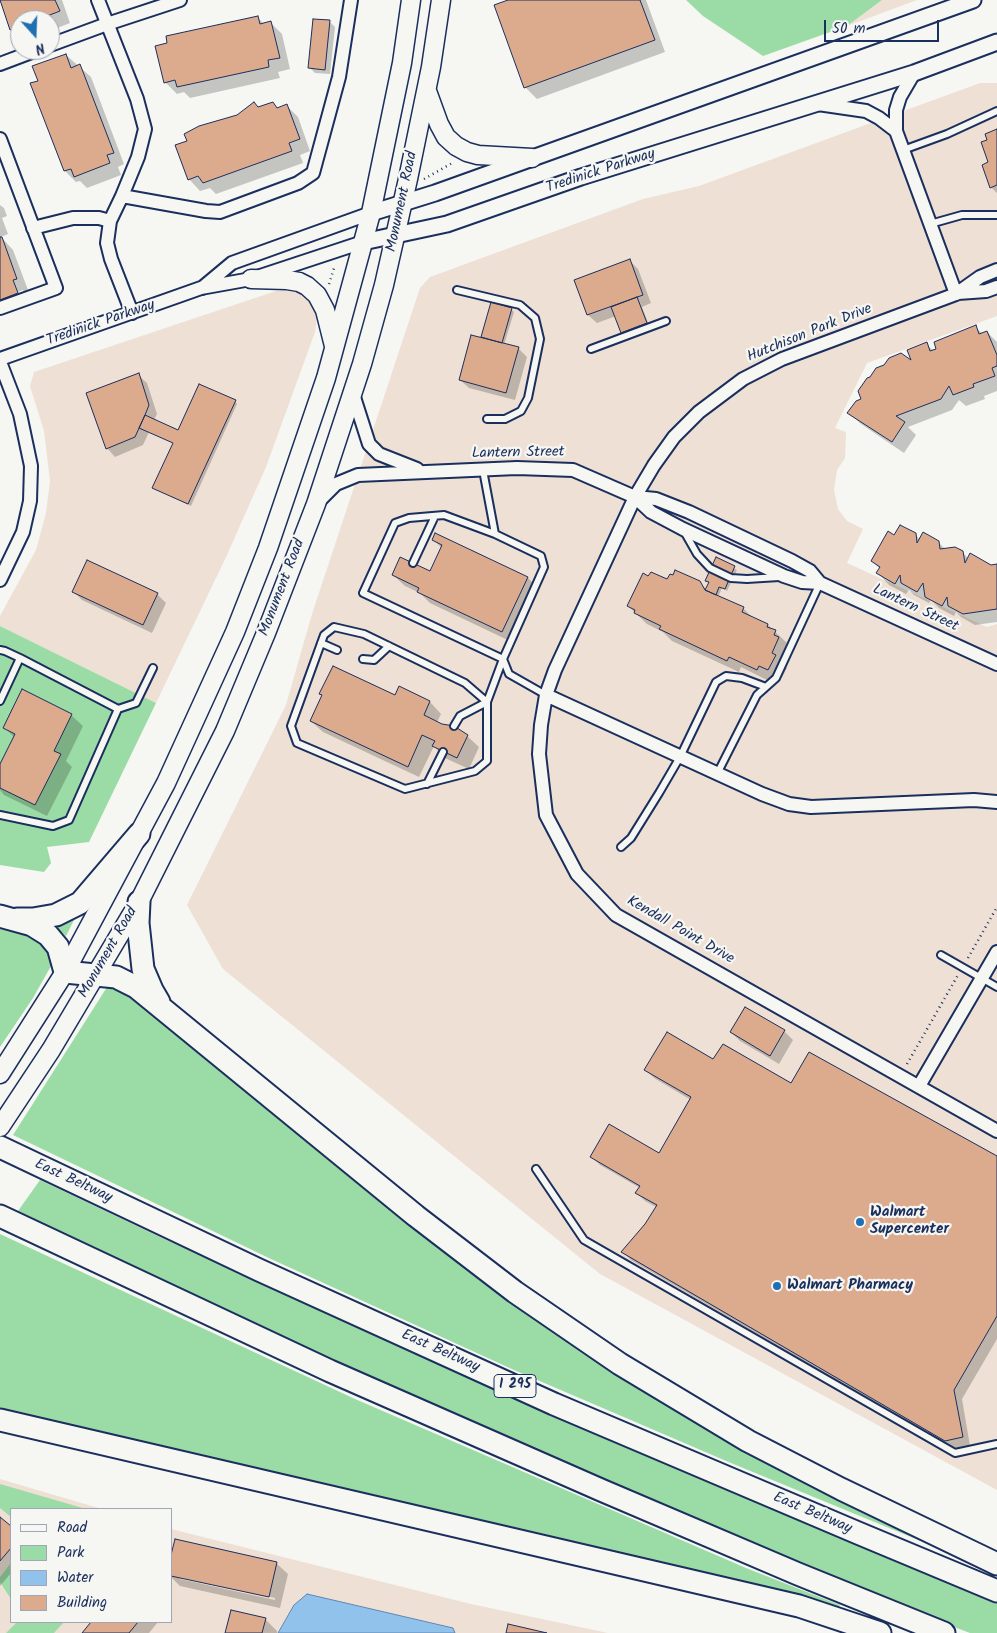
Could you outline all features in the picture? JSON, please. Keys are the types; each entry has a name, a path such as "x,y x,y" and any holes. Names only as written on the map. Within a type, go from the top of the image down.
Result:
{"highway":[{"path":"5,918 33,919 56,915 80,903 139,834"},
{"path":"139,902 138,923 144,969 152,990 165,1010"},
{"path":"5,918 32,925 48,935 58,947 65,972 116,977 136,987 416,1216 515,1292 620,1364 748,1441 841,1489 997,1564"},
{"name":"East Beltway","path":"0,1147 258,1270 554,1404 997,1590"},
{"path":"2,1217 339,1374 602,1490 944,1633"},
{"path":"0,1420 799,1606 880,1633"}],"main road":[{"name":"Monument Road","path":"0,1074 65,972 174,766 235,632 271,538 323,386 371,213 402,64 411,0"},
{"name":"Monument Road","path":"0,1127 51,1050 139,902 221,740 246,683 316,504 367,346 396,236 427,88 441,0"},
{"path":"427,88 439,124 446,137 456,146 478,155 532,158"},
{"path":"252,279 287,280 299,282 307,286 317,295 325,310 334,348"}],"street":[{"path":"98,0 137,99 145,129 138,157 110,221 107,242 132,313"},
{"path":"60,41 180,0"},
{"path":"122,196 206,212 220,212 298,183 313,173 339,78 351,0"},
{"name":"Tredinick Parkway","path":"202,288 232,262 532,158 972,0"},
{"name":"Tredinick Parkway","path":"0,361 202,288 252,279 363,242 447,224 581,177 818,104 997,42"},
{"path":"914,72 900,97 896,110 896,131 956,294"},
{"path":"818,104 866,112 879,118 896,131"},
{"path":"0,308 56,288 1,144"},
{"path":"33,228 73,218 99,218 110,221"},
{"name":"Hutchison Park Drive","path":"956,294 980,277 997,270"},
{"name":"Hutchison Park Drive","path":"635,497 654,465 674,438 699,412 743,379 782,359 956,294 986,291 997,287"},
{"path":"0,361 20,414 30,466 30,501 23,532 0,580"},
{"path":"353,394 369,444 379,454 426,472"},
{"name":"Lantern Street","path":"316,504 336,484 358,475 517,468 573,470 635,497 656,499 688,512 792,561 810,571 820,583"},
{"name":"Lantern Street","path":"635,497 651,512 683,530 784,576 802,582 820,583 997,664"},
{"name":"Kendall Point Drive","path":"635,497 555,670 546,696 541,725 539,754 546,815 577,874 616,915 997,1131"},
{"path":"982,657 997,652"},
{"path":"546,696 765,796 789,804 811,807 974,800 997,802"},
{"path":"919,1086 997,952"}],"lane":[{"path":"903,150 947,134 997,111"},
{"path":"930,224 962,215 997,215"},
{"path":"457,290 520,305 535,318 539,332 540,338 528,398 521,411 505,419 487,419"},
{"path":"591,349 666,321"},
{"path":"483,470 495,534"},
{"path":"487,702 465,683 364,634 334,627 324,635 291,726 297,743 405,789 475,771 487,761 487,702 503,659 544,567 541,556 495,534 444,515 410,518 395,523 363,592 503,659 509,674 546,696"},
{"path":"413,563 435,516"},
{"path":"683,530 697,554 710,568 731,578 747,579 784,576"},
{"path":"718,774 757,694 776,678 820,583"},
{"path":"321,643 337,650"},
{"path":"363,659 374,660 389,646"},
{"path":"0,650 20,658 118,709 136,703 152,668"},
{"path":"0,701 20,658"},
{"path":"621,847 631,838 680,757 716,682 726,676 742,678 766,687"},
{"path":"454,726 460,716 487,702"},
{"path":"0,815 53,826 69,820 118,709"},
{"path":"427,784 443,752"},
{"path":"941,954 997,987"},
{"path":"536,1169 584,1240 955,1453 997,1444"}],"path":[{"path":"420,180 457,161"},
{"path":"328,285 336,263"},
{"path":"905,1066 997,907"}],"shaded area":[{"path":"882,0 917,0 847,26"},
{"path":"980,83 997,83 997,316 867,363 835,428 846,432 845,458 837,470 834,490 838,509 847,521 863,529 847,563 987,627 997,624 997,1490 600,1274 223,969 187,905 286,705 312,614 420,288 430,277 643,199 699,186"},
{"path":"293,290 309,299 317,318 315,332 266,467 227,555 156,703 0,626 0,616 36,550 46,513 50,481 44,431 30,386 34,372 276,291"},
{"path":"0,1479 99,1508 10,1508 10,1623 172,1623 172,1529 471,1604 608,1633 0,1633"}],"green space":[{"path":"686,0 882,0 847,26 763,56 703,16"},
{"path":"0,626 156,703 89,842 47,847 51,863 44,872 0,865"},
{"path":"76,916 66,936 54,925"},
{"path":"0,924 39,938 53,959 33,998 0,1047"},
{"path":"109,984 124,988 492,1280 930,1538 928,1544 731,1463 514,1370 271,1259 13,1135"},
{"path":"40,1180 164,1239 715,1484 997,1602 997,1633 970,1633 915,1612 502,1438 332,1362 153,1278 18,1211"},
{"path":"0,1234 355,1399 746,1568 840,1605 837,1612 0,1413"},
{"path":"0,1484 83,1508 10,1508 10,1516 0,1508"},
{"path":"10,1564 10,1597 0,1582 0,1577"},
{"path":"16,1623 63,1623 54,1633 6,1633"}],"water":[{"path":"307,1594 453,1628 455,1633 278,1633 294,1605"}],"building":[{"path":"0,0 55,0 60,10 10,10 10,30"},
{"path":"508,0 640,0 655,40 524,88 494,5"},
{"path":"258,16 260,24 271,21 280,58 268,60 269,67 177,87 175,80 164,83 155,46 167,43 166,36"},
{"path":"313,19 330,20 325,70 308,68"},
{"path":"66,54 71,68 80,64 114,153 107,155 110,163 74,177 71,169 64,171 30,83 38,81 32,66 49,60 60,60 60,56"},
{"path":"254,102 258,107 273,102 277,108 287,104 300,139 289,143 292,151 203,183 198,176 188,180 175,145 187,141 184,134 199,126 237,115"},
{"path":"997,129 997,185 990,188 982,165 988,162 981,142 987,140 985,134"},
{"path":"0,237 2,237 17,279 13,280 18,293 0,300"},
{"path":"630,259 643,295 587,315 574,280"},
{"path":"637,297 647,323 621,333 611,307"},
{"path":"491,302 512,308 502,343 481,337"},
{"path":"976,325 979,334 987,331 997,355 997,366 992,368 995,376 973,384 974,387 953,395 949,386 941,399 896,416 905,422 892,442 847,413 856,401 861,399 858,391 867,378 870,377 876,368 884,365 889,358 901,353 911,360 907,350 927,342 930,351 936,349 934,342"},
{"path":"471,335 519,347 506,393 459,380"},
{"path":"139,373 149,405 145,415 135,437 106,449 86,393"},
{"path":"199,384 236,400 188,504 152,488 173,443 139,428 145,415 178,430"},
{"path":"900,525 916,533 917,543 923,532 939,541 940,549 955,547 963,551 965,563 970,553 991,565 997,564 997,609 963,614 948,606 947,597 942,606 925,597 923,583 917,592 901,583 900,575 895,584 876,573 880,567 871,561 888,531 894,535"},
{"path":"435,533 528,577 502,632 417,592 419,588 392,575 400,557 430,571 442,545 432,540"},
{"path":"716,557 735,566 725,589 719,587 716,595 705,590 709,582 705,581"},
{"path":"87,560 158,593 143,625 72,592"},
{"path":"675,570 700,581 705,590 744,607 742,612 768,624 767,627 776,630 774,635 779,637 772,653 776,655 768,670 759,666 757,670 729,657 727,661 659,629 661,626 634,613 635,610 627,606 643,573 648,576 651,572 667,579 670,574 673,575"},
{"path":"333,666 395,695 399,686 430,701 424,715 442,724 454,726 468,735 457,758 432,746 435,741 422,735 408,767 310,721 322,695 319,694"},
{"path":"22,689 72,714 54,751 61,754 35,805 0,788 0,764 15,734 3,728"},
{"path":"745,1007 785,1030 770,1056 730,1032"},
{"path":"667,1032 713,1059 723,1044 791,1083 809,1052 997,1156 997,1316 954,1390 963,1437 945,1441 621,1252 645,1224 657,1205 635,1193 640,1186 590,1157 609,1124 659,1153 691,1097 644,1070"},
{"path":"0,1517 10,1525 10,1549 0,1561"},
{"path":"175,1539 277,1562 269,1597 172,1576 172,1551"},
{"path":"231,1610 266,1618 262,1633 225,1633"},
{"path":"90,1623 137,1623 129,1633 82,1633"},
{"path":"508,1624 547,1633 506,1633"}],"place":[{"name":"Walmart Supercenter","path":"860,1222"},
{"name":"Walmart Pharmacy","path":"777,1286"}]}
